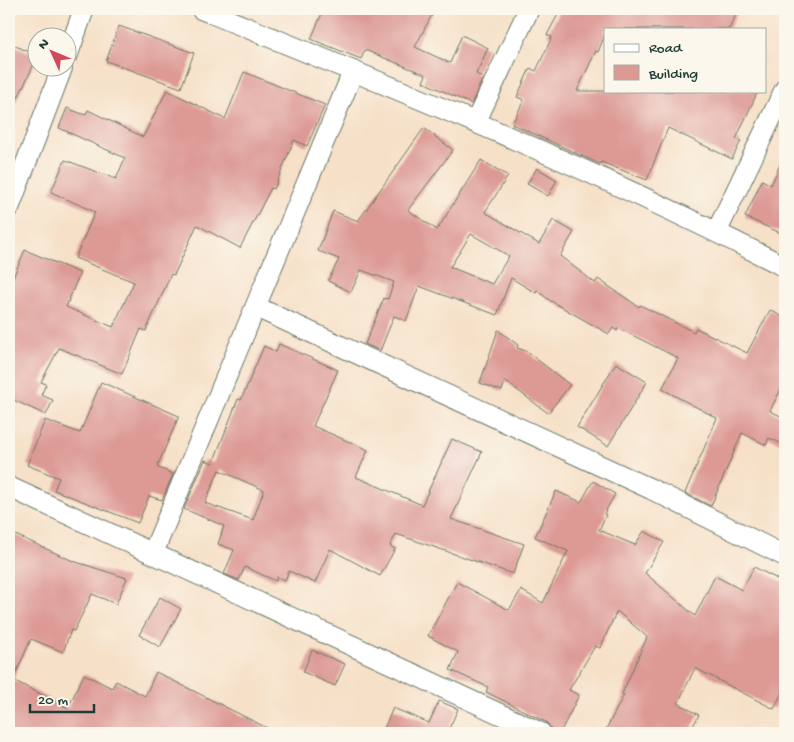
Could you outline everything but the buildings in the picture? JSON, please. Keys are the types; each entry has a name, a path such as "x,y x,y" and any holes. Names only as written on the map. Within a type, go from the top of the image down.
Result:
{"street":[{"path":"77,28 84,9"},
{"path":"201,9 238,16 353,72 476,122 717,232 785,267"},
{"path":"476,122 530,9"},
{"path":"153,553 353,72"},
{"path":"9,208 58,78"},
{"path":"717,232 785,89"},
{"path":"256,308 651,489 785,556"},
{"path":"9,487 541,733"}]}
